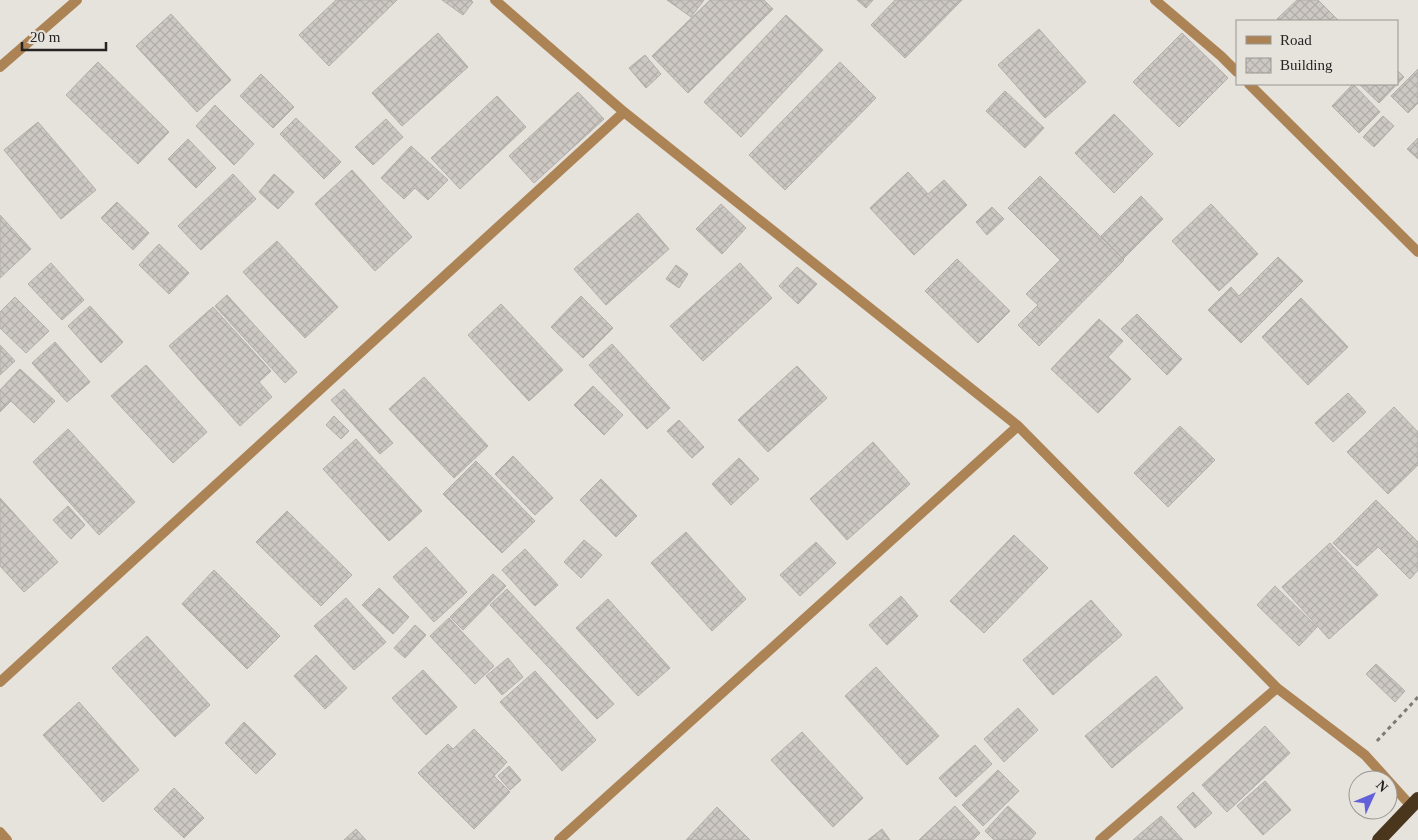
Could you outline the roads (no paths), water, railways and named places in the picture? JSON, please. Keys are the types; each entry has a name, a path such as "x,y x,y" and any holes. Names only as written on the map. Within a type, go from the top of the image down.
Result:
{"highway":[{"path":"1379,840 1415,802"}],"street":[{"path":"0,67 76,0"},
{"path":"495,0 624,112 1018,426 1277,688 1365,755 1415,802"},
{"path":"1155,0 1236,71"},
{"path":"1250,85 1418,252"},
{"path":"0,682 624,112"},
{"path":"559,840 1018,426"},
{"path":"1100,840 1277,688"},
{"path":"0,832 7,840"}]}
